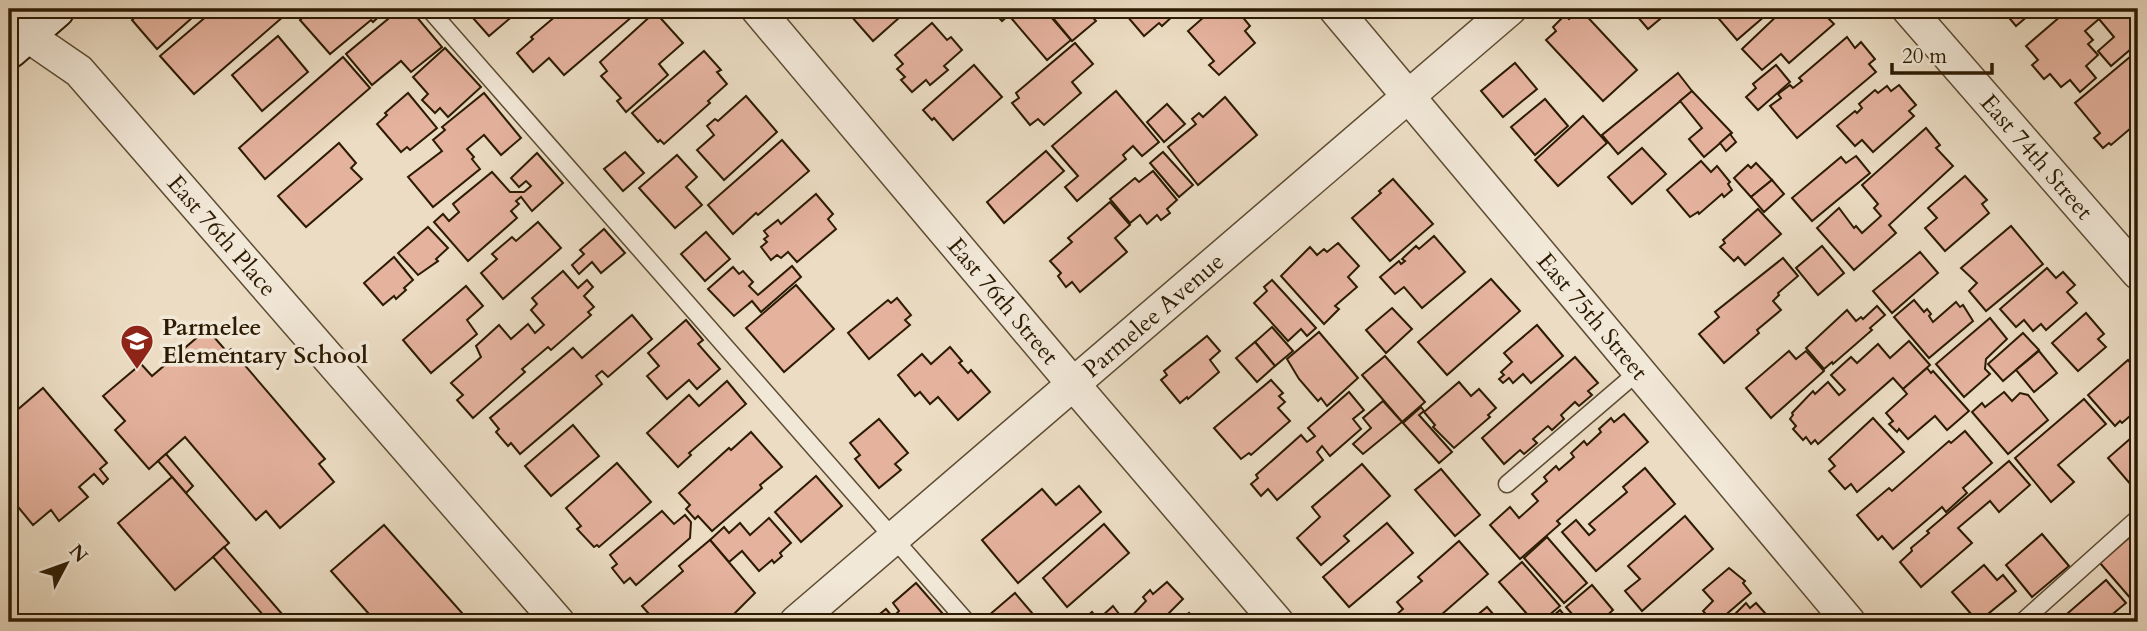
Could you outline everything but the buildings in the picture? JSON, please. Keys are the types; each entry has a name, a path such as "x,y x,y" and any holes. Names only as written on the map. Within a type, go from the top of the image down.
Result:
{"street":[{"path":"14,36 55,9"},
{"name":"East 76th Street","path":"757,9 1073,385 1277,622"},
{"name":"East 75th Street","path":"1335,9 1849,622"},
{"name":"Parmelee Avenue","path":"796,622 1510,9"},
{"name":"East 74th Street","path":"1908,9 2138,273"},
{"name":"East 76th Place","path":"14,36 79,71 558,622"}],"lane":[{"path":"429,9 967,622"},
{"path":"1507,484 1639,372"},
{"path":"2022,622 2138,518"}],"place":[{"name":"Parmelee Elementary School","path":"137,371"}]}
